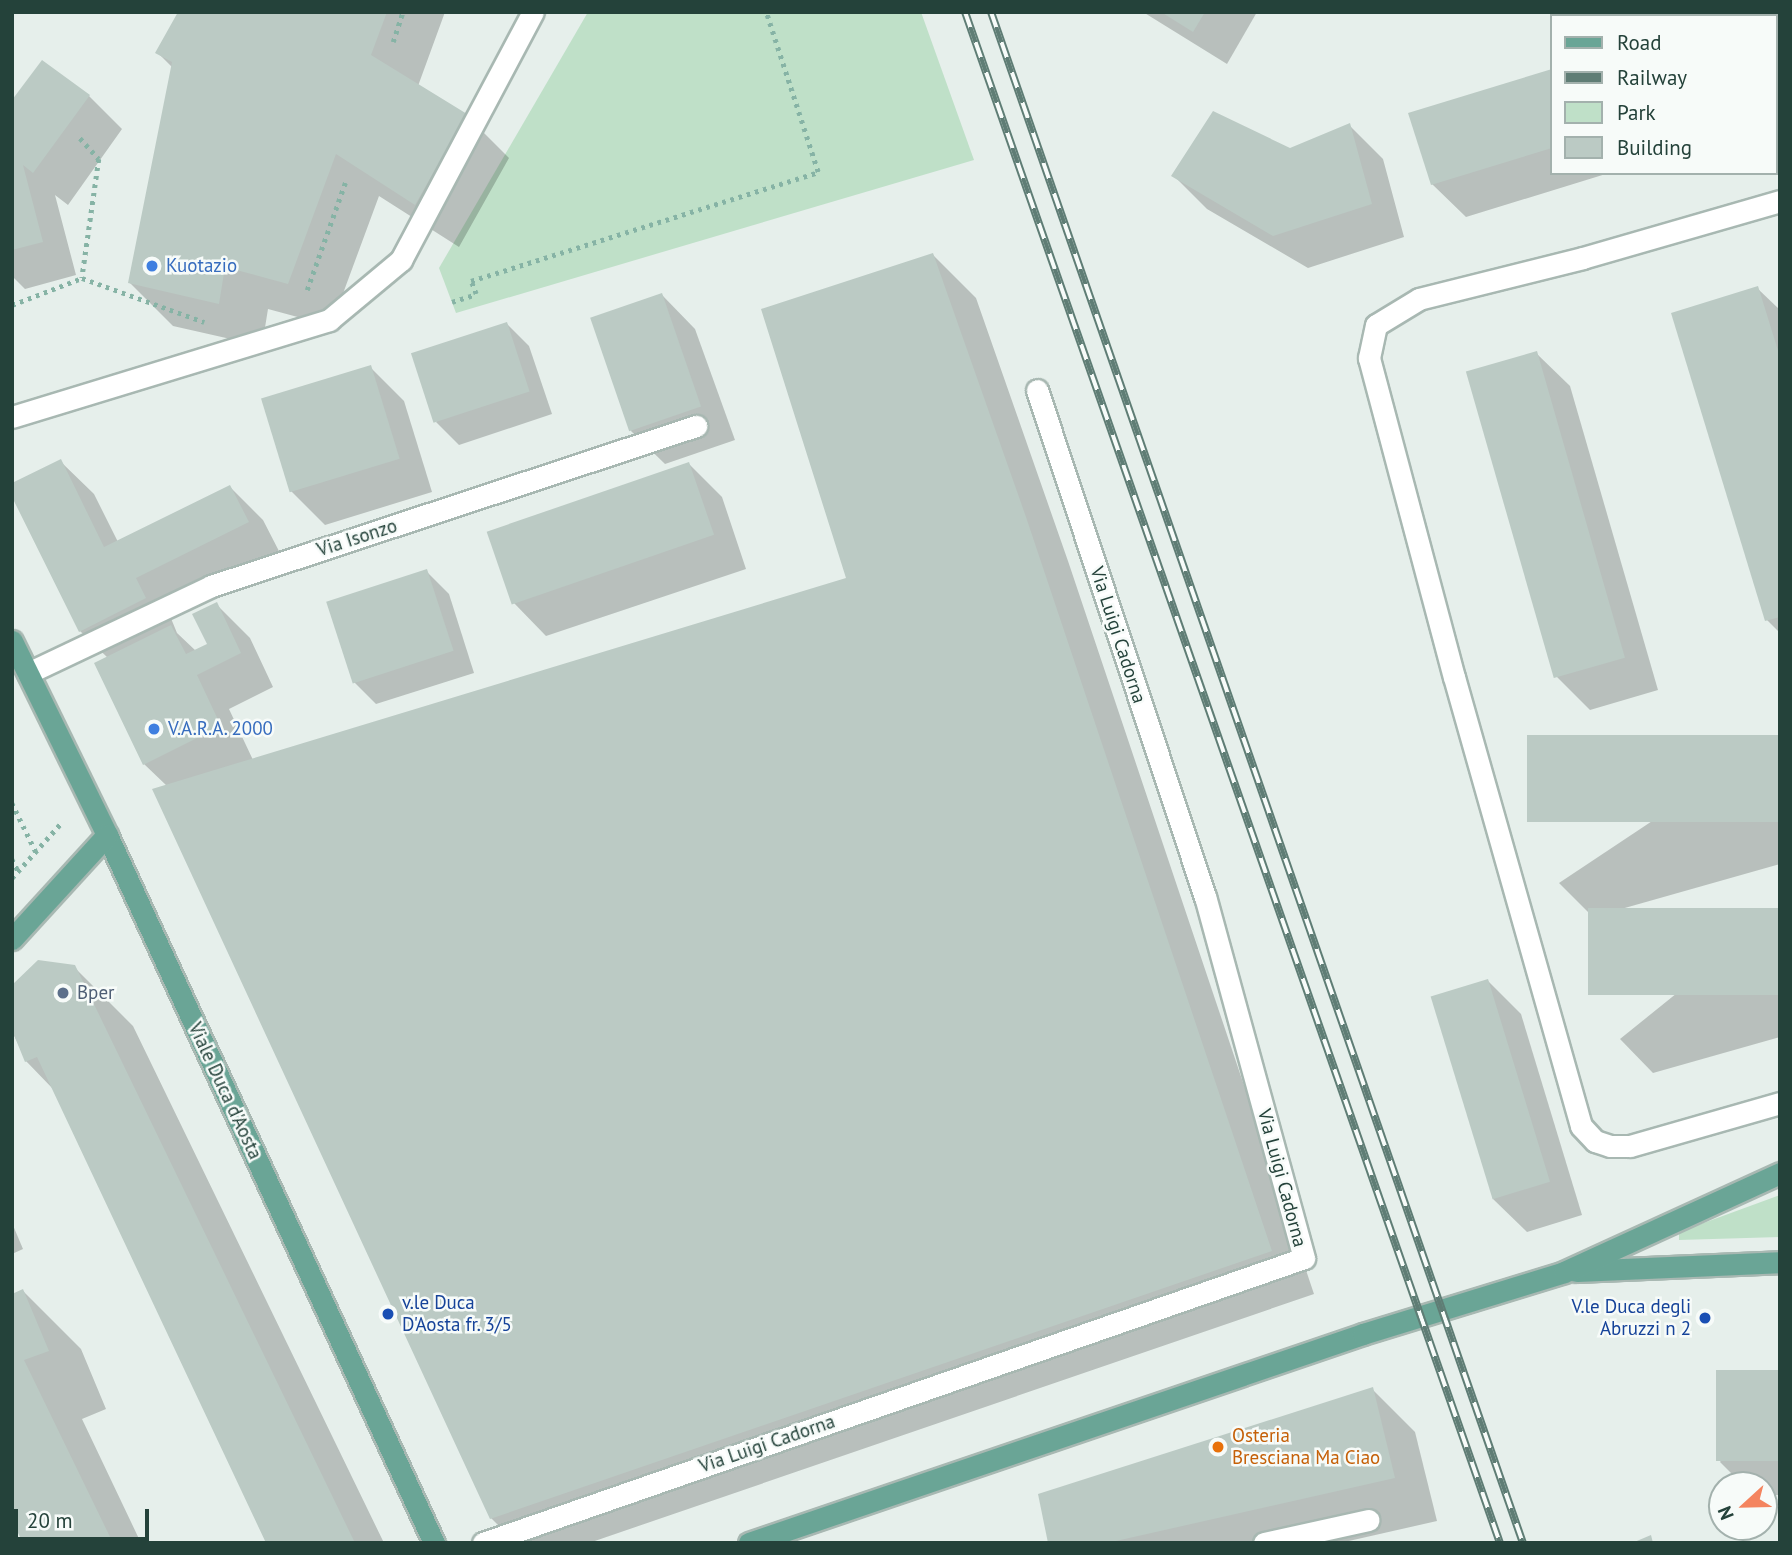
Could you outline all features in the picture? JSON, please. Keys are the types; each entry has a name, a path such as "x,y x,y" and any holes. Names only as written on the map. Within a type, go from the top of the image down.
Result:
{"main road":[{"name":"Viale Duca d'Aosta","path":"12,641 107,835 434,1543"},
{"path":"12,939 107,835"},
{"path":"749,1543 1363,1334 1564,1272 1780,1173"},
{"path":"1564,1272 1780,1262"}],"street":[{"path":"12,417 329,320 401,260 533,12"},
{"path":"1780,201 1583,258 1419,299 1376,325 1368,358 1454,677 1581,1126 1595,1141 1610,1146 1630,1146 1780,1103"},
{"name":"Via Luigi Cadorna","path":"483,1543 1304,1258 1205,897 1037,390"},
{"name":"Via Isonzo","path":"28,673 211,586 696,426"},
{"path":"1264,1543 1370,1520"}],"path":[{"path":"393,42 403,12"},
{"path":"452,302 475,294 471,281 818,172 766,12"},
{"path":"80,138 99,159 82,278"},
{"path":"329,320 303,301 345,183"},
{"path":"12,305 82,278 207,323"},
{"path":"12,878 87,793"},
{"path":"12,803 36,852"},
{"path":"12,859 18,871"}],"green space":[{"path":"588,12 921,12 974,160 456,313 439,268"},
{"path":"1780,1195 1780,1237 1679,1240 1679,1232"}],"building":[{"path":"178,12 387,12 371,55 467,114 415,205 336,154 288,284 225,267 219,304 128,283 172,62 155,53"},
{"path":"1161,12 1205,12 1193,32"},
{"path":"1780,12 1780,62 1778,14 1699,14"},
{"path":"42,60 90,95 33,173 23,165 43,242 12,250 12,100"},
{"path":"1550,70 1550,149 1431,185 1408,113"},
{"path":"1213,111 1290,148 1350,123 1372,204 1273,236 1171,176"},
{"path":"933,253 1026,517 1272,1251 490,1519 152,789 846,578 761,309"},
{"path":"1758,286 1780,357 1780,617 1765,621 1671,313"},
{"path":"662,293 701,406 629,431 590,318"},
{"path":"507,322 530,391 434,423 411,353"},
{"path":"1537,351 1625,658 1554,678 1466,371"},
{"path":"371,365 400,459 290,492 261,399"},
{"path":"61,459 104,547 230,485 249,522 136,578 146,598 79,632 12,497 12,483"},
{"path":"689,462 714,535 512,604 487,532"},
{"path":"427,569 454,651 353,684 326,602"},
{"path":"217,602 241,653 197,675 221,726 143,765 94,663 171,625 186,654 207,644 192,614"},
{"path":"1527,735 1780,735 1780,822 1527,822"},
{"path":"1588,908 1780,908 1780,995 1588,995"},
{"path":"38,960 75,965 355,1543 266,1543 37,1057 25,1062 12,1030 12,985"},
{"path":"1488,979 1550,1182 1493,1199 1431,997"},
{"path":"23,1289 49,1351 24,1360 113,1543 23,1543 12,1521 12,1294"},
{"path":"1716,1370 1780,1370 1780,1461 1716,1461"},
{"path":"1373,1387 1395,1478 1107,1543 1048,1543 1038,1494"},
{"path":"1651,1535 1653,1543 1632,1543"}],"railway":[{"path":"965,12 1500,1543"},
{"path":"991,12 1523,1543"}],"place":[{"name":"Kuotazio","path":"152,266"},
{"name":"V.A.R.A. 2000","path":"154,729"},
{"name":"Bper","path":"63,993"},
{"name":"v.le Duca D'Aosta fr. 3/5","path":"388,1314"},
{"name":"V.le Duca degli Abruzzi n 2","path":"1705,1318"},
{"name":"Osteria Bresciana Ma Ciao","path":"1218,1447"}]}
